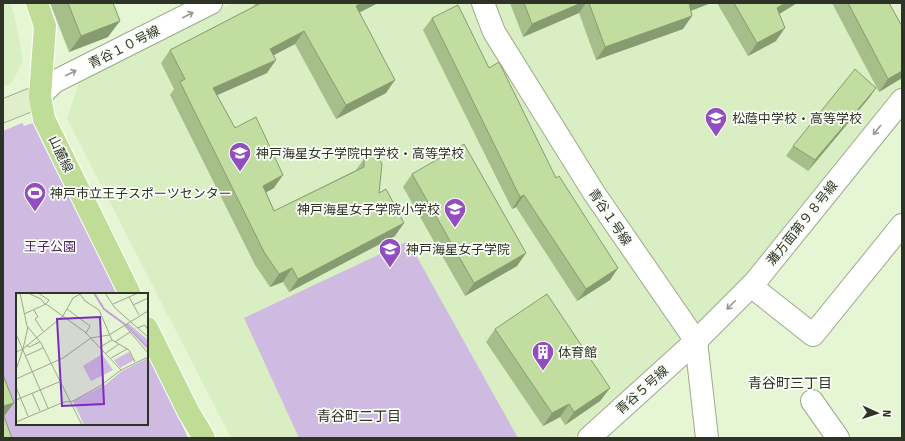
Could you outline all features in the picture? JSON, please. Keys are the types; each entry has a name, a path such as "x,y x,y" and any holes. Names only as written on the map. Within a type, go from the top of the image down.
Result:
{"main road":[{"name":"山麓線","path":"38,3 46,26 40,96 44,119 130,293"},
{"path":"148,330 188,411 204,438"}],"street":[{"name":"青谷１０号線","path":"40,96 54,82 211,3"},
{"name":"青谷１号線","path":"483,3 494,32 594,194 696,341 707,438"},
{"path":"894,3 902,16"},
{"path":"3,111 40,96"},
{"name":"灘方面第９８号線","path":"696,341 751,286 902,100"},
{"path":"751,286 813,335 902,225"},
{"name":"青谷５号線","path":"595,436 696,341"},
{"path":"812,401 838,438"}],"shaded area":[{"path":"3,3 10,3 14,13 23,61 12,83 3,87"},
{"name":"神戸海星女子学院","path":"233,3 473,3 684,339 573,438 231,438 67,119 79,82"},
{"name":"松蔭中学校・高等学校","path":"493,3 876,3 902,47 902,88 752,273 696,328 601,188 502,26"}],"green space":[{"name":"神戸市立王子スポーツセンター","path":"44,119 123,293 16,293 16,425 148,425 148,349 188,438 3,438 3,131 22,123 24,126"},
{"path":"408,241 518,438 299,438 244,318"}],"building":[{"path":"68,3 113,3 120,21 81,36"},
{"path":"261,3 362,3 356,6 395,80 346,105 304,31 270,49 276,60 213,88 235,128 256,117 283,175 263,186 274,211 364,167 364,159 376,154 382,164 379,193 386,189 404,223 298,279 292,268 279,274 264,252 180,82 185,79 170,50"},
{"path":"524,3 581,3 532,24"},
{"path":"589,3 689,3 692,16 605,47"},
{"path":"734,3 785,3 777,8 785,28 757,43"},
{"path":"848,3 889,3 902,26 902,71 888,79"},
{"path":"458,5 489,68 499,62 556,178 559,176 618,268 586,289 524,195 520,197 432,18"},
{"path":"855,69 876,88 815,160 793,146"},
{"path":"464,144 526,253 474,283 412,174"},
{"name":"体育館","path":"547,294 610,388 574,412 569,404 552,413 495,329"},
{"path":"3,375 14,403 3,406"},
{"path":"3,414 12,438 3,438"}],"place":[{"name":"松蔭中学校・高等学校","path":"716,138"},
{"name":"神戸海星女子学院中学校・高等学校","path":"240,172"},
{"name":"神戸市立王子スポーツセンター","path":"35,212"},
{"name":"神戸海星女子学院小学校","path":"455,228"},
{"name":"神戸海星女子学院","path":"390,268"},
{"name":"体育館","path":"543,372"}],"district":[{"name":"青谷町三丁目","path":"790,383"},
{"name":"青谷町二丁目","path":"359,416"}],"park label":[{"name":"王子公園","path":"50,246"}]}
